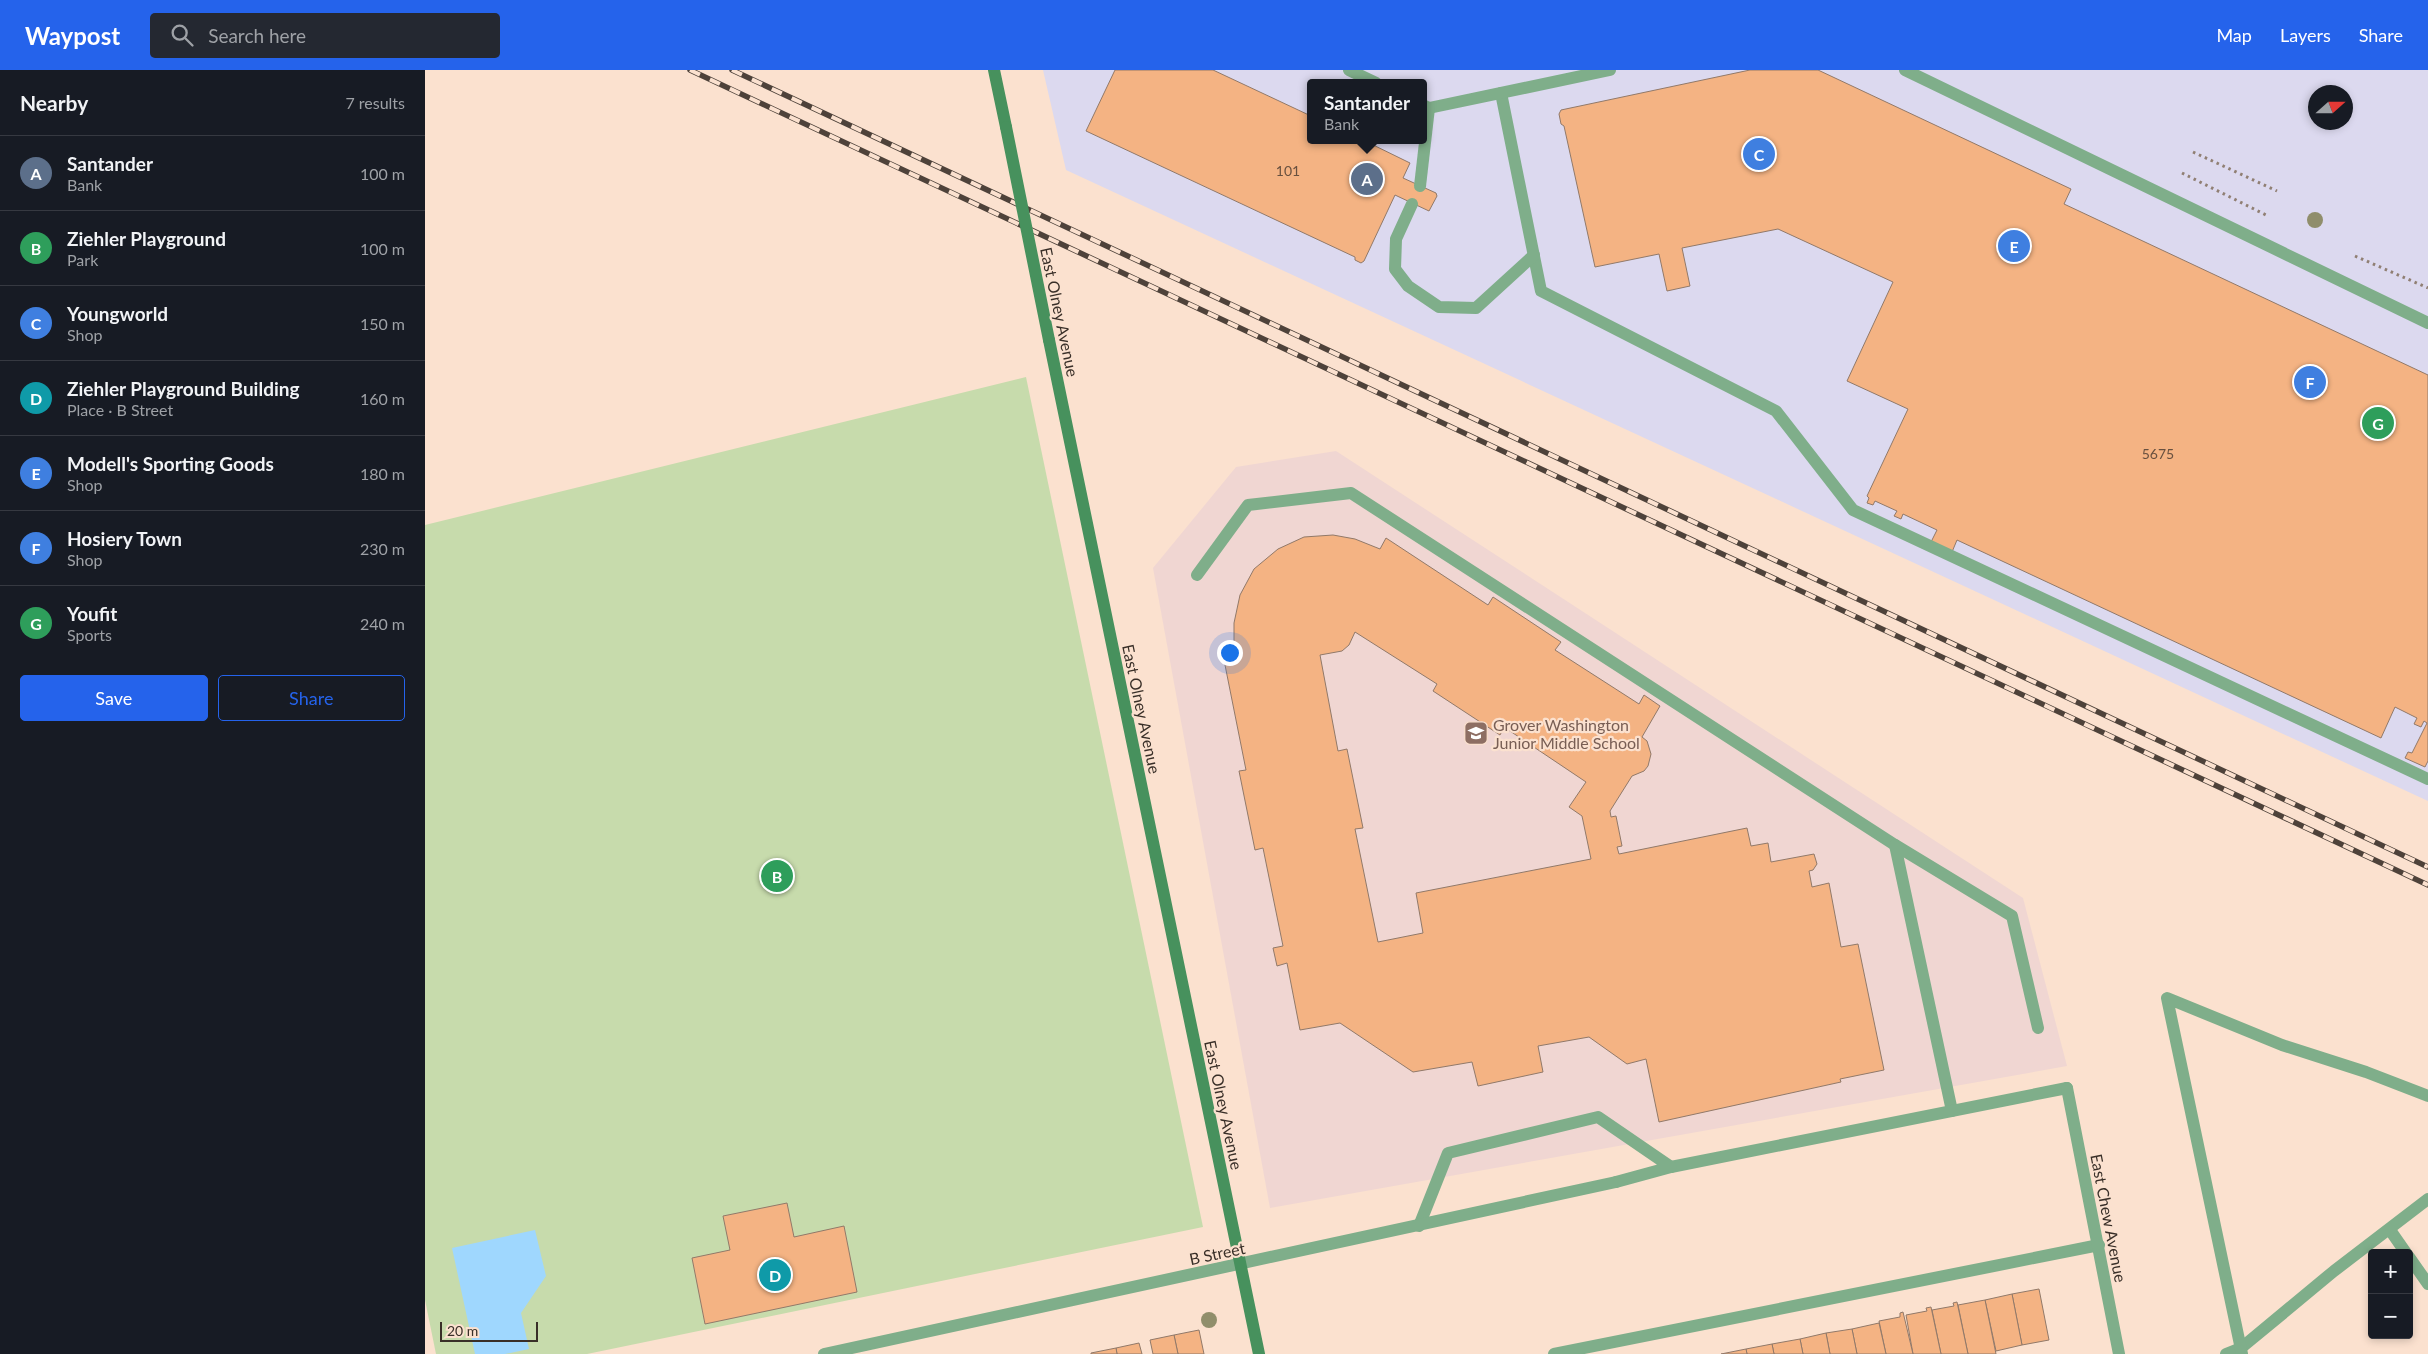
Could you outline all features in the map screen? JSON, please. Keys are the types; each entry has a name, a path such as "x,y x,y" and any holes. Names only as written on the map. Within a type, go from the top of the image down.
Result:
{"street":[{"name":"East Olney Avenue","path":"994,70 1259,1354"},
{"path":"1349,70 1368,79"},
{"path":"1427,106 1501,93 1557,75 1610,70"},
{"path":"1905,70 2428,323"},
{"path":"1501,93 1541,291 1776,410 1853,510 2428,778"},
{"path":"1420,186 1423,144"},
{"path":"1412,204 1396,239 1395,269 1408,286 1439,307 1477,308 1534,255"},
{"path":"1197,576 1248,506 1351,493 1895,845 2012,916 2038,1028"},
{"path":"1895,845 1952,1111"},
{"path":"2241,1351 2167,998 2282,1045 2366,1072 2428,1096"},
{"name":"B Street","path":"824,1354 842,1352 1419,1226 1615,1182 1671,1167 2067,1088"},
{"name":"East Chew Avenue","path":"2067,1088 2119,1354"},
{"path":"1419,1226 1449,1153 1598,1117 1671,1167"},
{"path":"2225,1354 2241,1351 2334,1271 2390,1230 2428,1199"},
{"path":"2390,1230 2403,1249"},
{"path":"1554,1354 2099,1245"},
{"path":"2413,1263 2428,1284"}],"path":[{"path":"2193,152 2277,191"},
{"path":"2182,173 2266,215"},
{"path":"2355,256 2428,288"}],"shaded area":[{"path":"1043,70 2428,70 2428,801 1066,170"},
{"name":"Grover Washington Junior Middle School","path":"1336,451 2023,898 2067,1066 1270,1208 1153,568 1236,467"}],"green space":[{"path":"1026,377 1203,1227 587,1354 436,1354 425,1300 425,525"}],"water":[{"path":"535,1230 546,1276 521,1313 529,1349 505,1354 475,1354 452,1248"}],"building":[{"path":"1115,70 1213,70 1307,114 1307,144 1371,144 1410,163 1403,178 1436,193 1437,196 1429,211 1395,195 1364,261 1361,263 1355,260 1355,257 1086,131"},
{"path":"1750,70 1818,70 2071,189 2064,204 2428,375 2428,761 2425,767 2405,758 2408,752 2412,753 2427,723 2424,721 2421,727 2414,724 2417,718 2395,707 2381,738 1957,540 1952,552 1931,542 1937,530 1903,514 1901,519 1894,516 1897,511 1875,501 1873,505 1867,503 1869,498 1867,496 1908,409 1847,381 1893,282 1778,229 1682,248 1690,286 1667,291 1659,254 1595,267 1564,126 1561,124 1559,114 1561,110"},
{"path":"1333,535 1355,539 1380,549 1386,538 1488,605 1493,597 1561,642 1555,650 1639,704 1644,695 1660,706 1642,737 1647,741 1651,754 1648,766 1644,771 1632,776 1610,811 1611,817 1616,816 1622,846 1617,847 1619,854 1747,828 1751,846 1768,843 1771,862 1814,854 1817,864 1813,870 1809,871 1812,887 1829,883 1841,947 1858,944 1884,1070 1840,1079 1841,1082 1659,1122 1646,1059 1627,1064 1589,1037 1538,1046 1543,1072 1478,1086 1472,1062 1413,1072 1340,1023 1300,1030 1287,963 1277,966 1273,948 1283,946 1263,848 1255,850 1239,771 1246,770 1222,650 1234,648 1234,623 1240,595 1254,569 1278,549 1304,537","holes":["1355,632 1437,684 1433,691 1500,735 1504,727 1586,782 1569,807 1582,816 1591,859 1416,893 1423,933 1378,942 1355,829 1363,828 1347,749 1338,751 1320,655 1342,651 1349,645"]},
{"path":"787,1203 794,1237 844,1226 857,1292 705,1324 692,1258 730,1250 723,1216"},
{"path":"2039,1289 2049,1340 2022,1345 2012,1294"},
{"path":"2012,1294 2022,1345 1996,1351 1985,1300"},
{"path":"1985,1300 1996,1354 1968,1354 1958,1305"},
{"path":"1957,1302 1968,1354 1941,1354 1932,1310 1954,1306 1953,1303"},
{"path":"1931,1307 1941,1354 1913,1354 1906,1315 1927,1311 1926,1308"},
{"path":"1903,1312 1913,1354 1886,1354 1879,1321 1900,1317 1900,1313"},
{"path":"1879,1323 1886,1354 1857,1354 1852,1329"},
{"path":"1852,1329 1857,1354 1830,1354 1826,1333"},
{"path":"1199,1330 1204,1354 1178,1354 1174,1335"},
{"path":"1826,1333 1830,1354 1803,1354 1800,1339"},
{"path":"1174,1335 1178,1354 1153,1354 1150,1340"},
{"path":"1800,1339 1803,1354 1774,1354 1772,1344"},
{"path":"1139,1343 1142,1354 1117,1354 1116,1348"},
{"path":"1772,1344 1774,1354 1747,1354 1746,1349"},
{"path":"1116,1348 1117,1354 1091,1354 1091,1353"},
{"path":"1746,1349 1747,1354 1721,1354"}],"railway":[{"path":"690,70 2428,885"},
{"path":"732,70 2428,867"}],"place":[{"name":"Youngworld","path":"1759,154"},
{"name":"Santander","path":"1367,179"},
{"name":"Modell's Sporting Goods","path":"2014,246"},
{"name":"Hosiery Town","path":"2310,382"},
{"name":"Youfit","path":"2378,423"},
{"name":"Grover Washington Junior Middle School","path":"1476,733"},
{"name":"Ziehler Playground","path":"777,876"},
{"name":"Ziehler Playground Building","path":"775,1275"}]}
